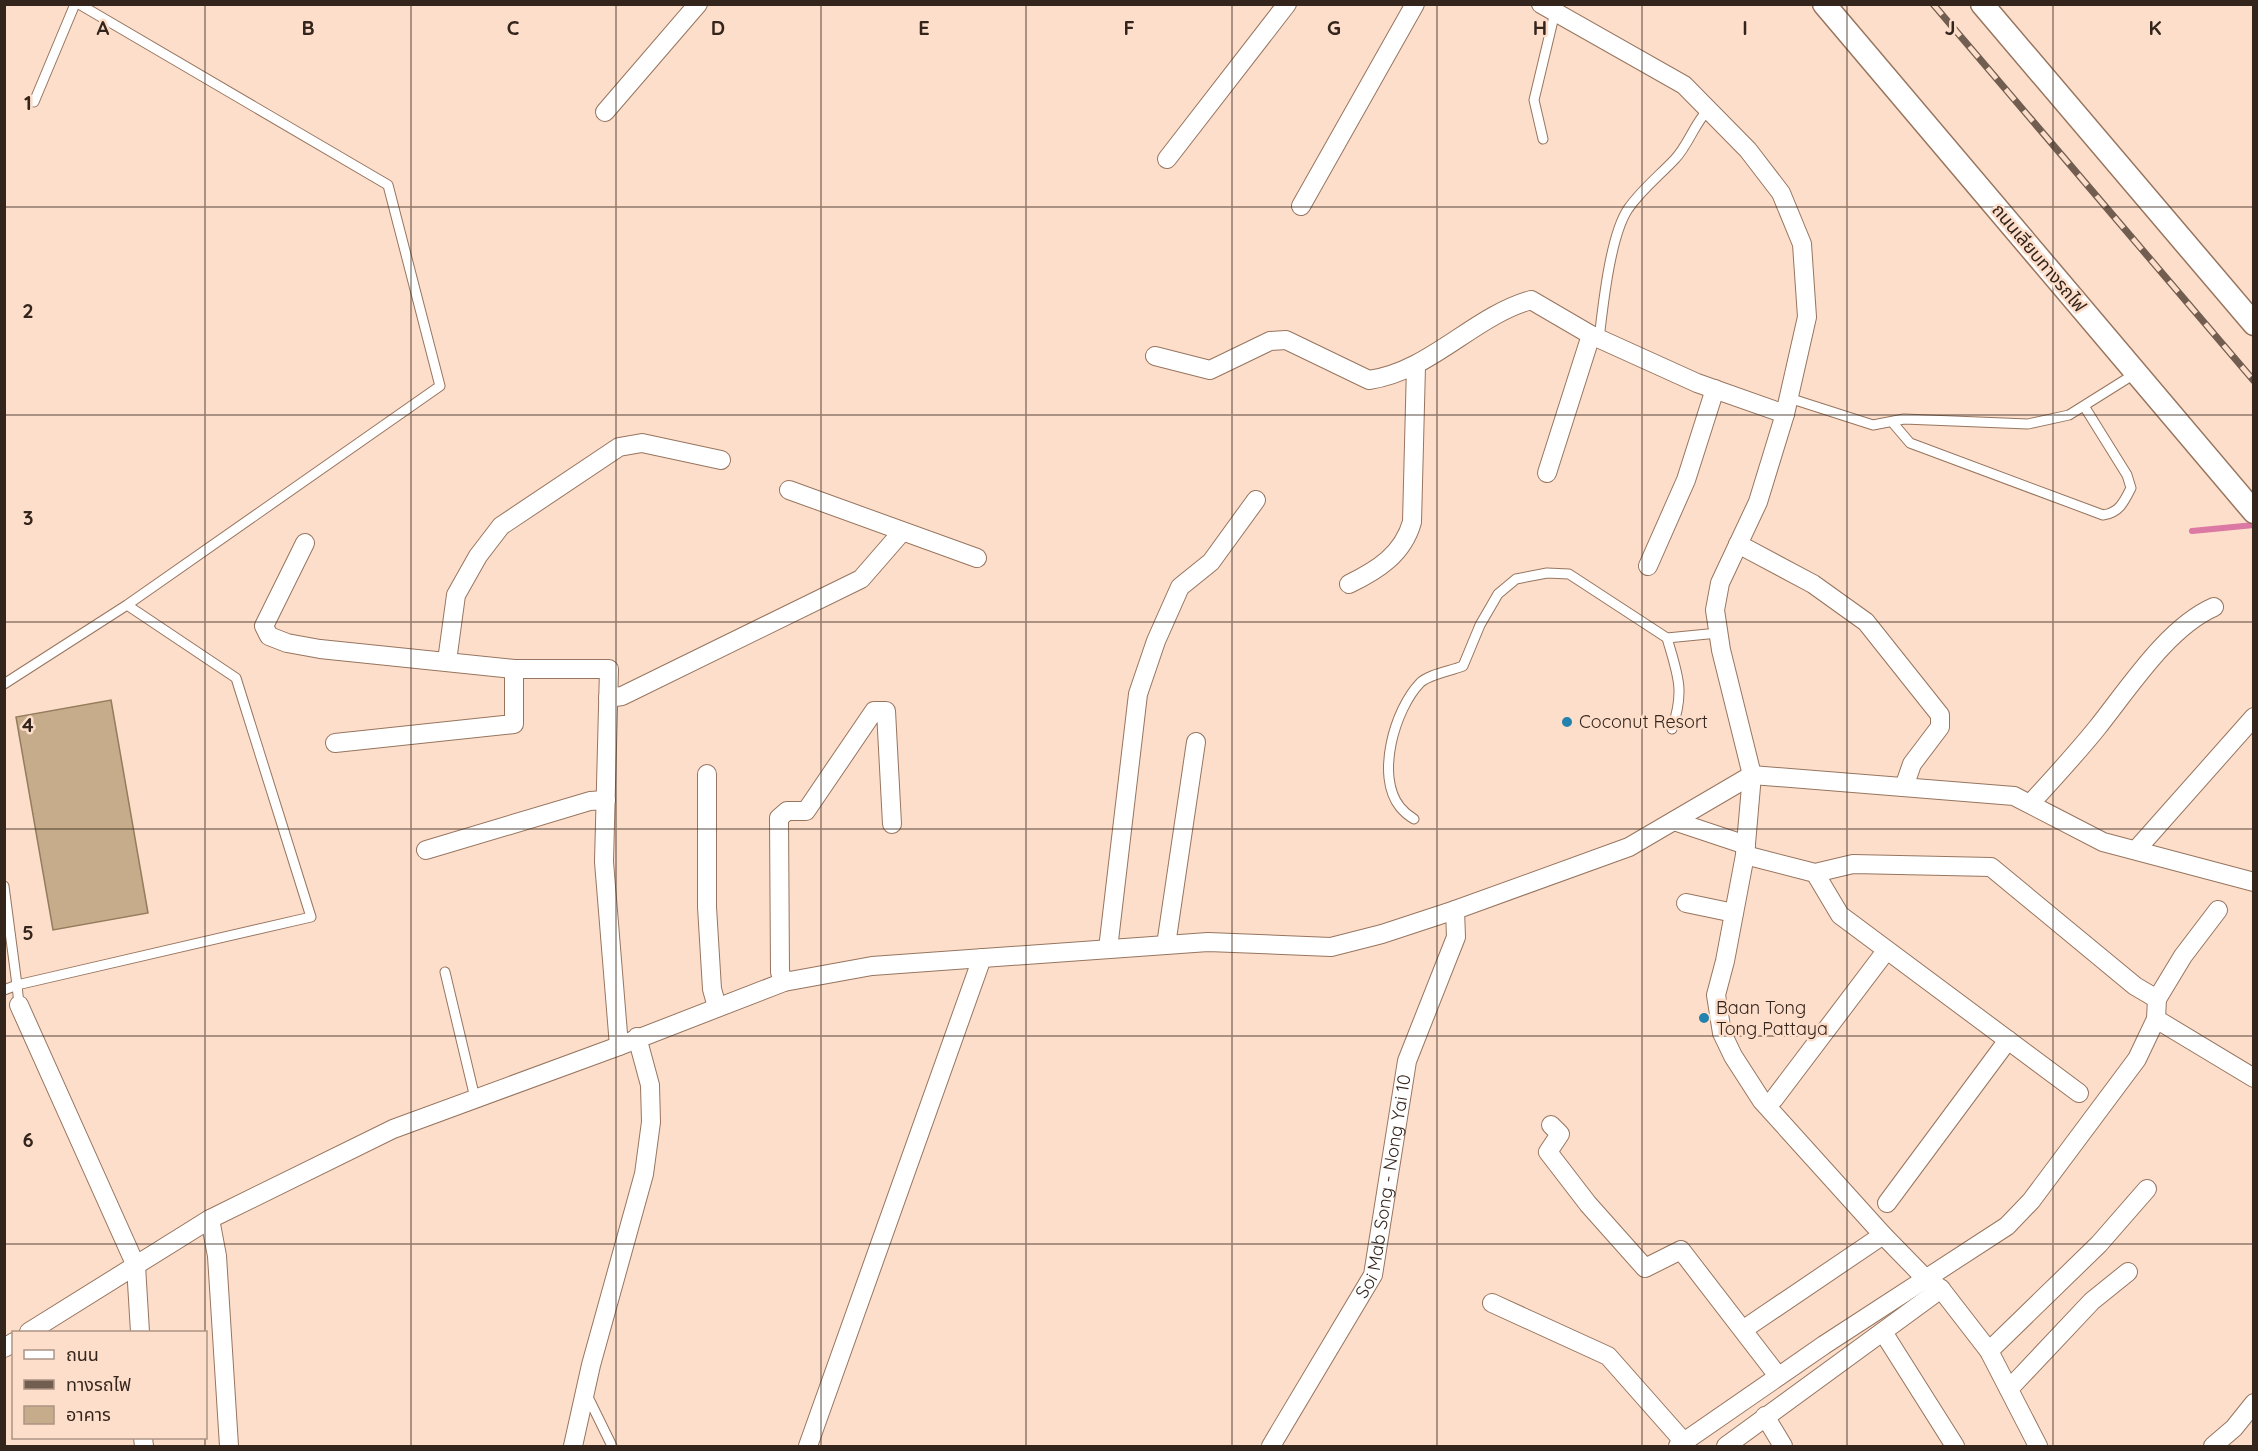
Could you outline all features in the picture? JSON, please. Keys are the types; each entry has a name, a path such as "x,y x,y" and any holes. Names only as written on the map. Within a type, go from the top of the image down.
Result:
{"street":[{"path":"605,112 698,4"},
{"path":"1167,159 1287,4"},
{"path":"1301,206 1415,4"},
{"name":"ถนนเลียบทางรถไฟ","path":"1824,4 2253,512"},
{"path":"1982,4 2250,315"},
{"path":"1548,8 1684,85 1748,150 1781,193 1802,244 1808,317 1787,406 1758,502 1720,583 1715,610 1718,633 1752,775 1745,850 1716,995 1722,1033 1733,1056 1762,1101 1883,1235 1925,1278 1941,1289 1989,1351 2038,1446"},
{"path":"1155,356 1210,370 1270,341 1286,340 1369,381 1416,366 1512,305 1531,300 1595,337 1715,389 1787,406"},
{"path":"1547,473 1595,337"},
{"path":"1349,584 1370,574 1396,554 1407,539 1412,522 1416,366"},
{"path":"1648,566 1686,480 1715,389"},
{"path":"447,661 456,595 478,556 501,526 619,447 630,443 642,443 721,460"},
{"path":"789,490 901,533 977,558"},
{"path":"1108,949 1138,694 1156,641 1180,586 1211,562 1256,500"},
{"path":"608,698 622,696 861,579 901,533"},
{"path":"305,543 264,626 269,636 287,643 320,649 514,669 609,669 604,862 619,1046"},
{"path":"1738,543 1813,584 1866,622 1940,715 1940,727 1912,764 1904,787"},
{"path":"2030,804 2084,744 2168,642 2196,614 2214,607"},
{"path":"335,743 514,724 514,669"},
{"path":"784,982 780,972 779,818 788,811 806,812 874,711 886,711 891,824"},
{"path":"2136,850 2253,717"},
{"path":"1166,945 1196,742"},
{"path":"707,774 706,907 712,989 717,1007"},
{"path":"31,1331 210,1219 393,1129 619,1046 637,1037 784,982 872,966 1208,942 1331,947 1382,934 1455,910 1629,847 1752,775 2014,796 2103,842 2253,882"},
{"path":"426,850 590,801 606,800"},
{"path":"1674,821 1745,850 1815,873 1853,864 1991,867 2135,986 2157,999"},
{"path":"1815,873 1840,915 2079,1093"},
{"path":"1686,903 1734,913"},
{"name":"Soi Mab Song - Nong Yai 10","path":"1271,1446 1373,1275 1407,1061 1456,937 1455,910"},
{"path":"1492,1303 1608,1356 1681,1444 1778,1376 2007,1226 2031,1201 2137,1059 2156,1019 2157,999 2183,957 2218,910"},
{"path":"1774,1099 1886,951"},
{"path":"808,1446 982,958"},
{"path":"19,1005 136,1266 140,1331"},
{"path":"2156,1019 2253,1078"},
{"path":"573,1446 585,1390 644,1174 651,1122 650,1085 637,1037"},
{"path":"1887,1203 2008,1040"},
{"path":"1551,1125 1560,1134 1548,1152 1588,1204 1646,1268 1681,1250 1778,1376"},
{"path":"1989,1351 2099,1244 2147,1189"},
{"path":"210,1219 217,1257 229,1446"},
{"path":"1750,1325 1883,1235"},
{"path":"2009,1389 2092,1301 2128,1272"},
{"path":"1726,1446 1941,1289"},
{"path":"1882,1332 1955,1446"},
{"path":"2213,1446 2234,1428 2253,1403"},
{"path":"1765,1416 1783,1446"}],"lane":[{"path":"4,684 127,606 440,386 388,185 77,4 34,102"},
{"path":"1543,139 1534,100 1548,8"},
{"path":"1595,337 1616,241 1626,211 1651,180 1675,158 1698,120 1708,110"},
{"path":"1787,406 1873,425 1916,419 2028,424 2069,415 2136,373"},
{"path":"1892,422 1910,443 2103,515 2112,514 2121,506 2131,488 2127,475 2085,406"},
{"path":"1414,819 1400,807 1389,774 1394,731 1402,709 1422,681 1463,666 1479,625 1498,594 1516,579 1547,573 1569,574 1666,638 1718,633"},
{"path":"4,990 17,985 311,917 236,678 127,606"},
{"path":"1666,638 1681,687 1679,709 1672,729"},
{"path":"4,886 19,1005"},
{"path":"445,972 475,1098"},
{"path":"585,1390 612,1446"}],"building":[{"path":"111,700 148,913 53,930 16,717"}],"waterway":[{"path":"2192,531 2254,525"}],"railway":[{"path":"1933,4 2254,381"}],"place":[{"name":"Coconut Resort","path":"1567,722"},
{"name":"Baan Tong Tong Pattaya","path":"1704,1018"}]}
